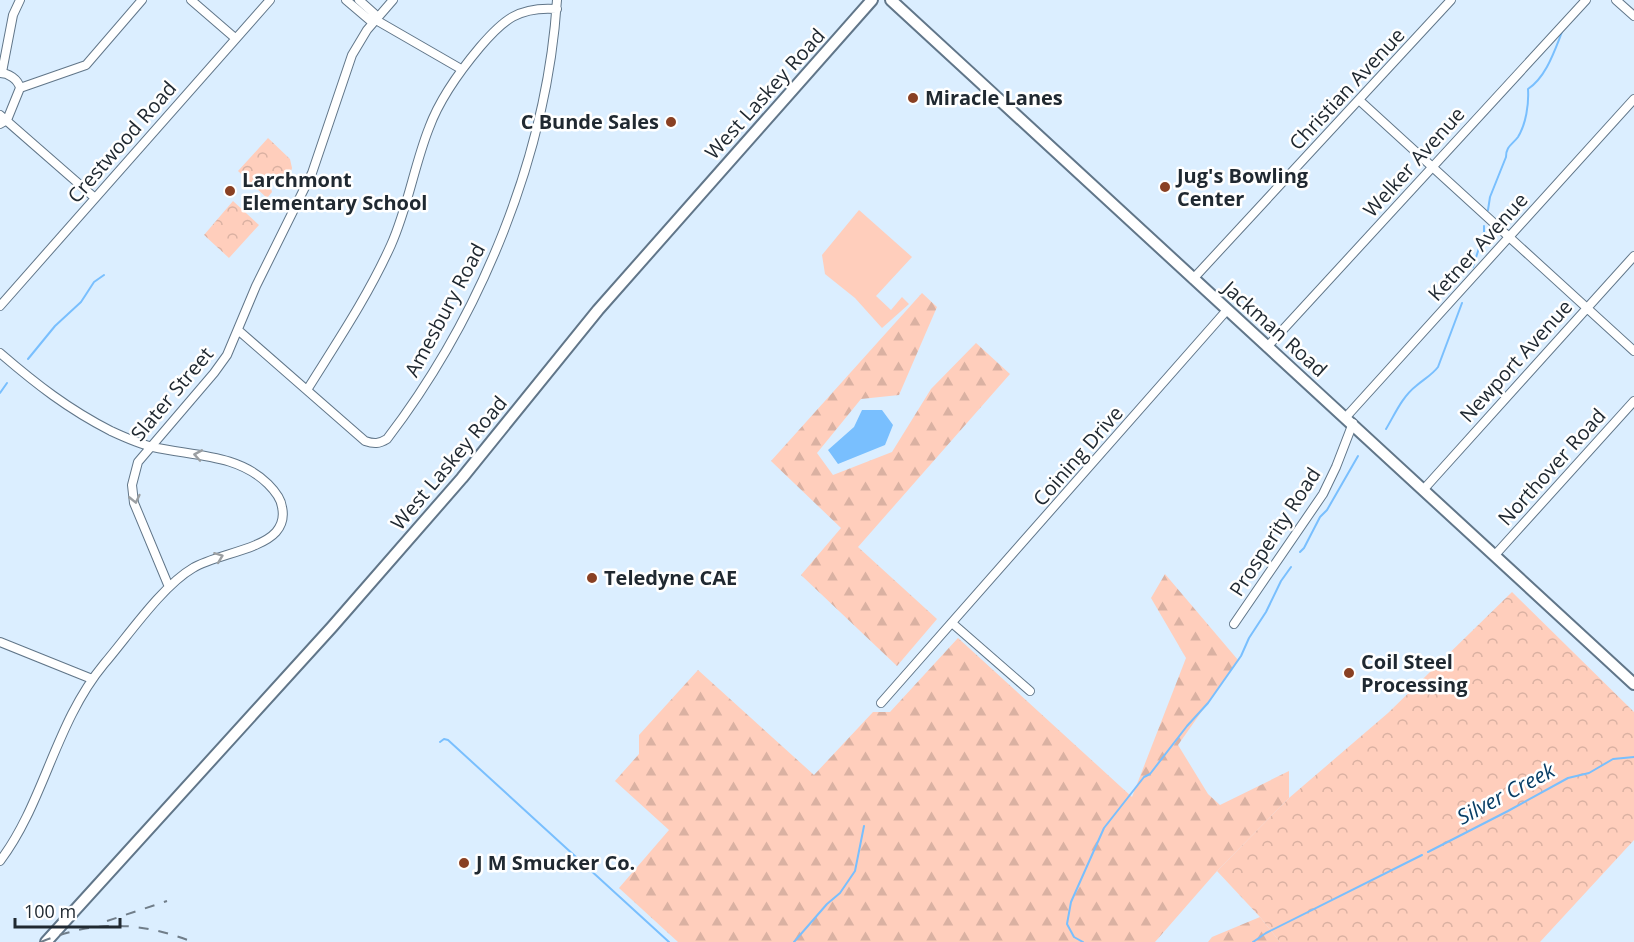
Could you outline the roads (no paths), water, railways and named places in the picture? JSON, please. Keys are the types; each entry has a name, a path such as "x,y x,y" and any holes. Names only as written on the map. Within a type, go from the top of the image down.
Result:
{"main road":[{"name":"West Laskey Road","path":"46,942 332,627 448,495 604,302 872,0"},
{"name":"Jackman Road","path":"891,0 1634,684"}],"street":[{"path":"20,0 13,15 1,72 11,76 20,88"},
{"path":"95,198 2,120 20,88 86,65 142,0"},
{"path":"191,0 235,38"},
{"name":"Crestwood Road","path":"0,306 270,0"},
{"path":"346,0 461,69"},
{"path":"359,0 376,20"},
{"name":"Slater Street","path":"169,587 134,503 132,492 138,462 227,355 256,286 312,173 349,61 376,20 393,0"},
{"name":"Christian Avenue","path":"1193,279 1451,0"},
{"name":"Welker Avenue","path":"1267,347 1586,0"},
{"path":"1616,0 1634,16"},
{"path":"307,390 381,267 406,206 429,127 461,69 506,20 523,12 557,4"},
{"name":"Amesbury Road","path":"238,330 365,441 373,444 387,439 432,374 474,299 511,211 540,114 550,62 557,4"},
{"name":"Ketner Avenue","path":"1349,420 1509,237 1634,99"},
{"path":"1359,100 1634,351"},
{"name":"Newport Avenue","path":"1424,489 1634,256"},
{"name":"Coining Drive","path":"881,703 1227,310"},
{"path":"0,353 33,382 66,406 114,432 150,447 239,464 252,471 272,487 283,509 280,526 273,535 195,566 177,578 92,679 66,724 23,822 0,861"},
{"name":"Northover Road","path":"1495,555 1634,401"},
{"name":"Prosperity Road","path":"1234,624 1323,494 1336,467 1349,420"},
{"path":"952,622 1030,691"},
{"path":"0,642 92,679"}],"water":[{"path":"862,410 882,410 893,425 885,445 838,464 828,450 854,427"}],"waterway":[{"path":"1488,210 1490,197 1507,150 1518,137 1525,120 1528,89 1545,71 1562,32"},
{"path":"1473,267 1484,226"},
{"path":"28,359 55,326 81,302 94,282 104,275"},
{"path":"1386,429 1407,395 1438,367 1462,303"},
{"path":"0,393 7,383"},
{"path":"1300,552 1358,456"},
{"path":"1083,942 1074,937 1067,924 1071,902 1104,828 1144,777 1150,774 1208,703 1241,656 1281,581 1291,567"},
{"path":"440,742 444,739 448,740 669,942"},
{"name":"Silver Creek","path":"1428,852 1568,778 1589,773 1613,759 1634,757"},
{"path":"794,942 827,904 840,893 855,871 864,826"},
{"name":"Silver Creek","path":"1253,942 1266,933 1422,855"}],"railway":[{"path":"107,921 167,901"},
{"path":"41,942 80,930 117,926 154,930 193,942"}],"place":[{"name":"Miracle Lanes","path":"913,98"},
{"name":"C Bunde Sales","path":"671,122"},
{"name":"Jug's Bowling Center","path":"1165,187"},
{"name":"Larchmont Elementary School","path":"230,191"},
{"name":"Teledyne CAE","path":"592,578"},
{"name":"Coil Steel Processing","path":"1349,673"},
{"name":"J M Smucker Co.","path":"464,863"}]}
